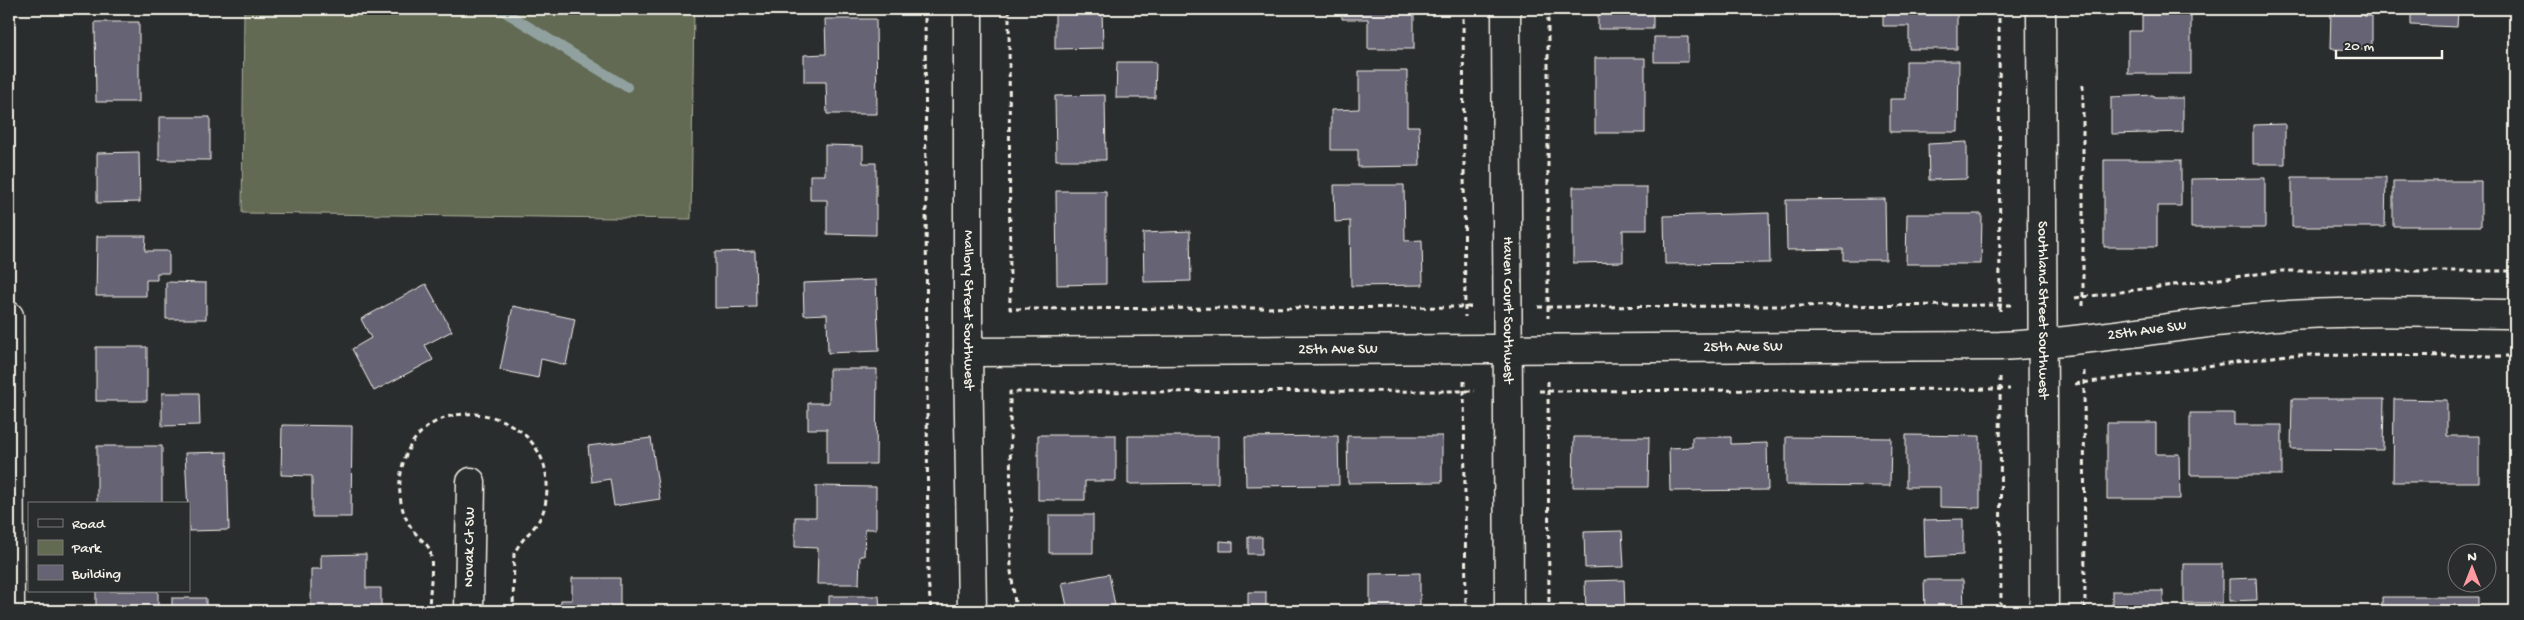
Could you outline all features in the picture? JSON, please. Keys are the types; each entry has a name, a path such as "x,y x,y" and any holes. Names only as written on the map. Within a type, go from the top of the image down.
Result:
{"street":[{"name":"Mallory Street Southwest","path":"968,9 968,352 972,611"},
{"name":"Haven Court Southwest","path":"1506,9 1509,611"},
{"name":"Southland Street Southwest","path":"2041,9 2044,611"},
{"name":"25th Ave SW","path":"968,352 2000,346 2043,344 2255,318 2366,312 2515,314"},
{"path":"9,316 10,611"},
{"name":"Novak Ct SW","path":"469,611 471,482"}],"path":[{"path":"925,9 928,569 931,611"},
{"path":"1009,9 1010,309 1481,307"},
{"path":"1464,9 1465,322"},
{"path":"1548,9 1548,323"},
{"path":"1999,9 2000,322"},
{"path":"2083,85 2083,313"},
{"path":"2069,299 2280,272 2515,272"},
{"path":"1532,307 2015,305"},
{"path":"2065,386 2287,355 2515,356"},
{"path":"2084,366 2085,611"},
{"path":"2000,374 2001,611"},
{"path":"1464,375 1466,611"},
{"path":"1548,376 1549,611"},
{"path":"1532,391 2018,389"},
{"path":"1016,611 1011,571 1010,392 1481,391"}],"green space":[{"path":"244,9 694,9 691,219 242,213"}],"building":[{"path":"1055,9 1102,9 1103,48 1055,49"},
{"path":"1342,9 1421,9 1421,13 1414,13 1414,49 1368,49 1368,19 1342,19"},
{"path":"1598,9 1653,9 1653,29 1598,29"},
{"path":"1883,9 1957,9 1957,49 1909,49 1909,26 1883,26"},
{"path":"2142,9 2208,9 2208,13 2191,13 2191,74 2128,74 2128,31 2142,31"},
{"path":"2331,9 2364,9 2364,16 2372,16 2372,50 2330,49"},
{"path":"2411,9 2458,9 2457,27 2411,25"},
{"path":"825,19 876,19 877,114 827,114 826,82 804,82 804,55 826,54"},
{"path":"95,22 139,22 139,102 96,102"},
{"path":"1654,37 1688,37 1688,62 1654,62"},
{"path":"1595,58 1645,58 1645,133 1595,133"},
{"path":"1906,61 1959,61 1958,132 1890,132 1890,99 1906,99"},
{"path":"1117,62 1156,62 1155,98 1116,98"},
{"path":"1359,71 1407,71 1407,126 1419,126 1420,166 1358,167 1358,150 1331,150 1331,110 1359,109"},
{"path":"1105,95 1106,160 1056,160 1055,96"},
{"path":"2153,95 2154,98 2183,98 2183,132 2111,134 2111,97"},
{"path":"159,117 210,117 210,160 159,160"},
{"path":"2285,124 2285,164 2253,164 2253,125"},
{"path":"1967,142 1967,179 1929,180 1928,144"},
{"path":"825,145 863,146 863,163 876,163 876,235 827,234 827,200 810,200 810,175 825,175"},
{"path":"139,152 140,202 97,203 97,153"},
{"path":"2104,160 2181,160 2181,206 2157,206 2157,247 2104,247"},
{"path":"2292,177 2386,177 2385,227 2292,227"},
{"path":"2265,178 2265,228 2191,228 2191,179"},
{"path":"2393,181 2481,181 2481,226 2393,226"},
{"path":"1334,185 1404,185 1405,241 1422,240 1423,285 1351,286 1350,221 1335,222"},
{"path":"1573,187 1647,187 1647,230 1623,230 1623,262 1573,263"},
{"path":"1056,191 1106,191 1106,284 1057,285"},
{"path":"1885,199 1886,260 1843,260 1843,249 1787,250 1786,200"},
{"path":"1769,213 1770,263 1665,264 1664,216"},
{"path":"1907,214 1982,214 1981,264 1906,264"},
{"path":"1190,231 1191,281 1144,282 1143,233"},
{"path":"97,236 146,236 145,251 169,251 169,273 157,273 157,280 146,280 146,296 96,296"},
{"path":"755,251 756,307 715,308 715,252"},
{"path":"876,280 879,351 828,353 827,314 804,315 803,283"},
{"path":"166,282 206,283 206,319 166,319"},
{"path":"426,284 452,331 425,345 433,360 374,391 352,349 371,338 361,319"},
{"path":"513,306 575,319 566,365 541,359 538,378 500,370"},
{"path":"96,347 147,347 147,401 96,401"},
{"path":"829,369 877,369 876,464 827,464 827,429 808,429 808,403 829,403"},
{"path":"162,393 199,393 200,425 162,426"},
{"path":"2292,399 2384,399 2383,450 2291,449"},
{"path":"2394,399 2447,400 2447,436 2479,436 2479,482 2393,482"},
{"path":"2190,413 2234,413 2234,425 2282,425 2282,475 2190,475"},
{"path":"2107,423 2156,423 2156,454 2179,454 2180,499 2107,499"},
{"path":"282,425 352,426 351,517 312,517 312,476 281,475"},
{"path":"1038,435 1116,435 1116,481 1085,481 1085,500 1038,500"},
{"path":"1906,435 1980,436 1980,508 1940,507 1940,487 1906,487"},
{"path":"1128,436 1218,436 1218,483 1128,484"},
{"path":"1338,436 1339,485 1246,486 1245,437"},
{"path":"1347,436 1442,436 1442,482 1348,483"},
{"path":"1574,437 1649,437 1648,487 1573,487"},
{"path":"1692,437 1731,437 1731,444 1767,443 1768,490 1670,491 1669,448 1692,447"},
{"path":"1786,437 1891,438 1890,486 1786,485"},
{"path":"651,438 660,499 614,506 610,479 592,482 588,446"},
{"path":"97,446 162,446 162,502 97,502"},
{"path":"227,452 229,530 190,531 190,502 188,502 185,453"},
{"path":"816,486 876,487 876,529 865,529 864,556 860,556 859,584 817,584 818,548 795,547 795,517 816,517"},
{"path":"1049,515 1093,515 1093,553 1049,553"},
{"path":"1963,519 1963,555 1925,557 1924,520"},
{"path":"1622,531 1624,567 1585,568 1584,532"},
{"path":"1248,537 1262,537 1262,554 1248,554"},
{"path":"1220,541 1233,542 1233,551 1220,551"},
{"path":"366,554 366,588 381,588 381,611 311,611 311,569 321,569 321,555"},
{"path":"2184,564 2222,564 2222,603 2184,603"},
{"path":"1420,573 1420,611 1370,611 1370,574"},
{"path":"1109,574 1116,611 1068,611 1062,583"},
{"path":"572,578 620,578 620,611 560,611 561,600 572,600"},
{"path":"2256,578 2257,600 2229,601 2229,579"},
{"path":"1624,580 1625,611 1586,611 1585,581"},
{"path":"1924,580 1963,580 1964,611 1925,611"},
{"path":"2112,591 2163,591 2163,611 2112,611"},
{"path":"96,592 158,592 158,610 96,610"},
{"path":"1248,592 1266,592 1266,611 1248,611"},
{"path":"829,596 879,596 880,611 806,611 829,610"},
{"path":"2382,597 2479,597 2479,611 2382,611"},
{"path":"172,598 206,598 206,611 172,611"}],"waterway":[{"path":"500,9 627,87"}]}
